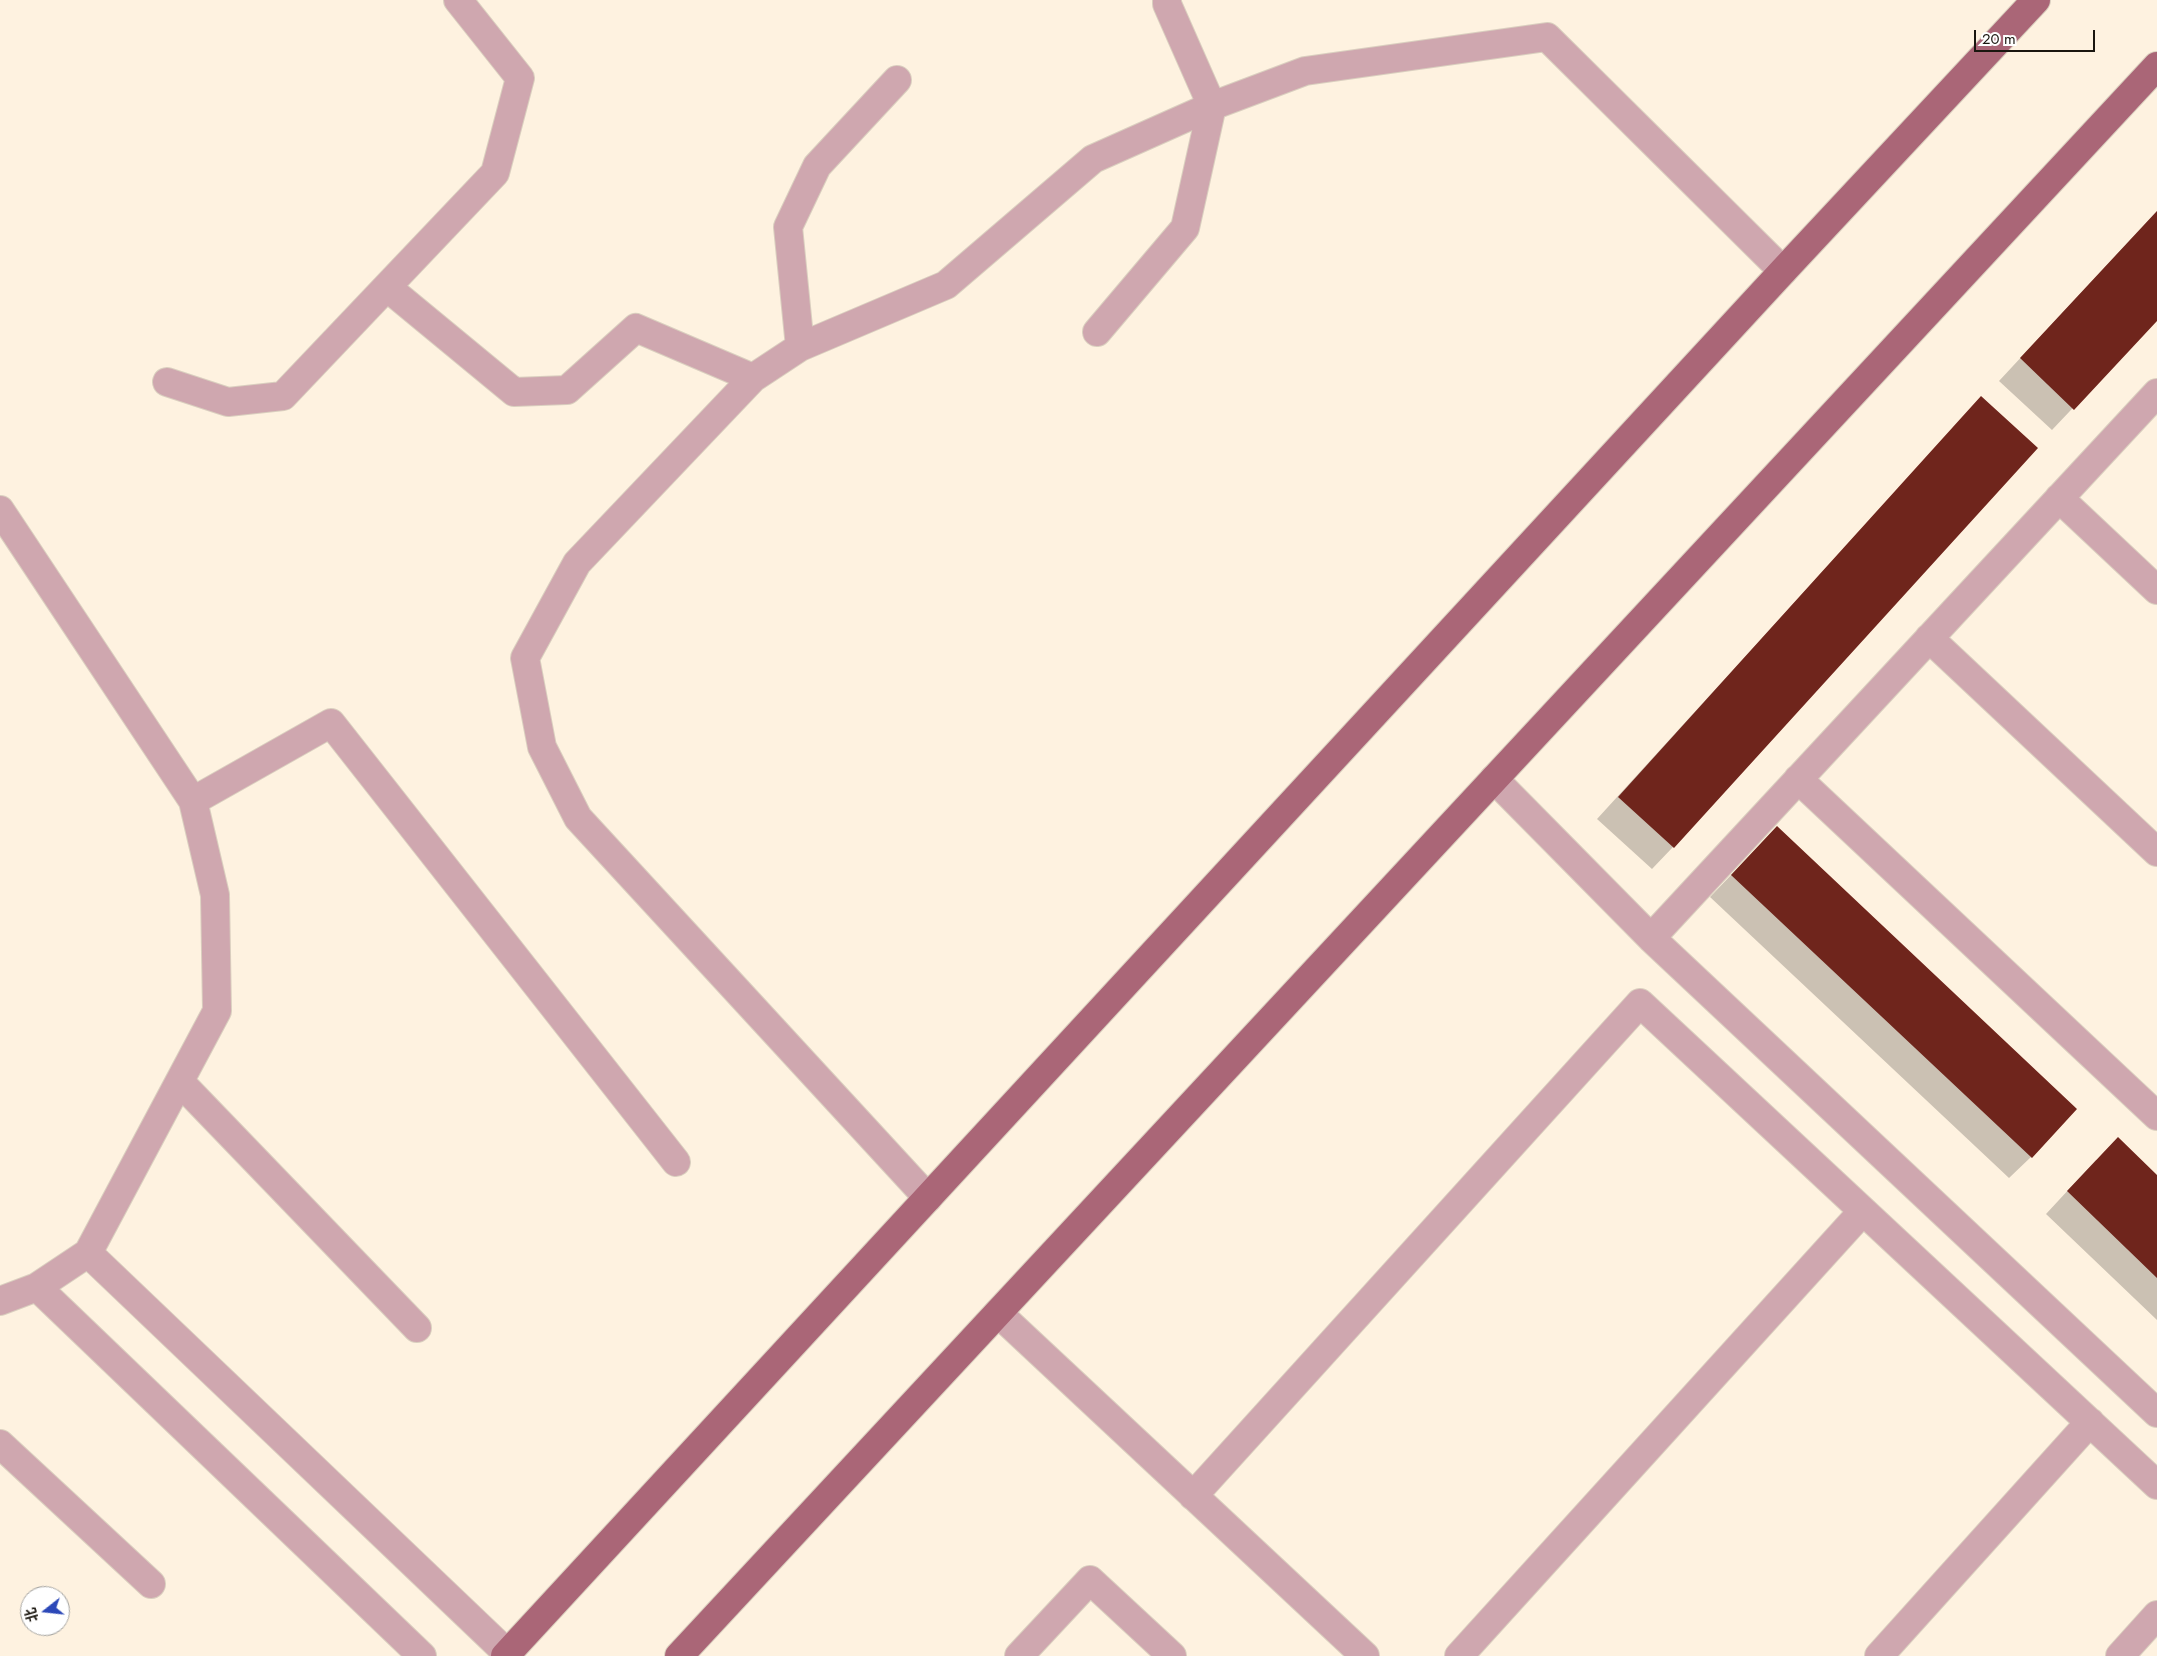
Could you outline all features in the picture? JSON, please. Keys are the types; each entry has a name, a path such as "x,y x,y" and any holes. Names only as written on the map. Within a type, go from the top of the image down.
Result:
{"main road":[{"path":"506,1655 1783,271 2036,0"},
{"path":"691,1652 998,1313 2157,66"}],"street":[{"path":"167,382 228,402 283,396 388,288 495,173 520,78 458,0"},
{"path":"1097,332 1185,228 1212,106 1167,4 1167,0"},
{"path":"928,1198 578,818 542,746 525,658 577,563 753,378 800,347 946,285 1093,159 1212,106 1305,71 1547,37 1783,271"},
{"path":"800,347 788,227 816,166 897,80"},
{"path":"388,288 514,392 567,390 636,328 753,378"},
{"path":"1651,938 2157,393"},
{"path":"2059,498 2157,590"},
{"path":"0,510 193,801 215,895 217,1010 88,1253 37,1287 0,1302"},
{"path":"1929,638 2157,852"},
{"path":"193,801 330,724 676,1162"},
{"path":"1494,779 1651,938 2157,1413"},
{"path":"1798,779 2157,1116"},
{"path":"1193,1496 1640,1003 2157,1485"},
{"path":"180,1082 417,1328"},
{"path":"1459,1656 1863,1211"},
{"path":"88,1253 506,1655"},
{"path":"37,1287 422,1656"},
{"path":"998,1313 1364,1656"},
{"path":"1879,1656 2090,1422"},
{"path":"0,1444 151,1584"},
{"path":"1019,1656 1090,1580 1172,1656"},
{"path":"2120,1656 2157,1615"}],"building":[{"path":"2157,211 2157,321 2074,410 2020,358"},
{"path":"1981,396 2038,448 1674,848 1618,797"},
{"path":"1777,826 2077,1109 2032,1158 1731,875"},
{"path":"2118,1137 2157,1175 2157,1278 2067,1191"}]}
